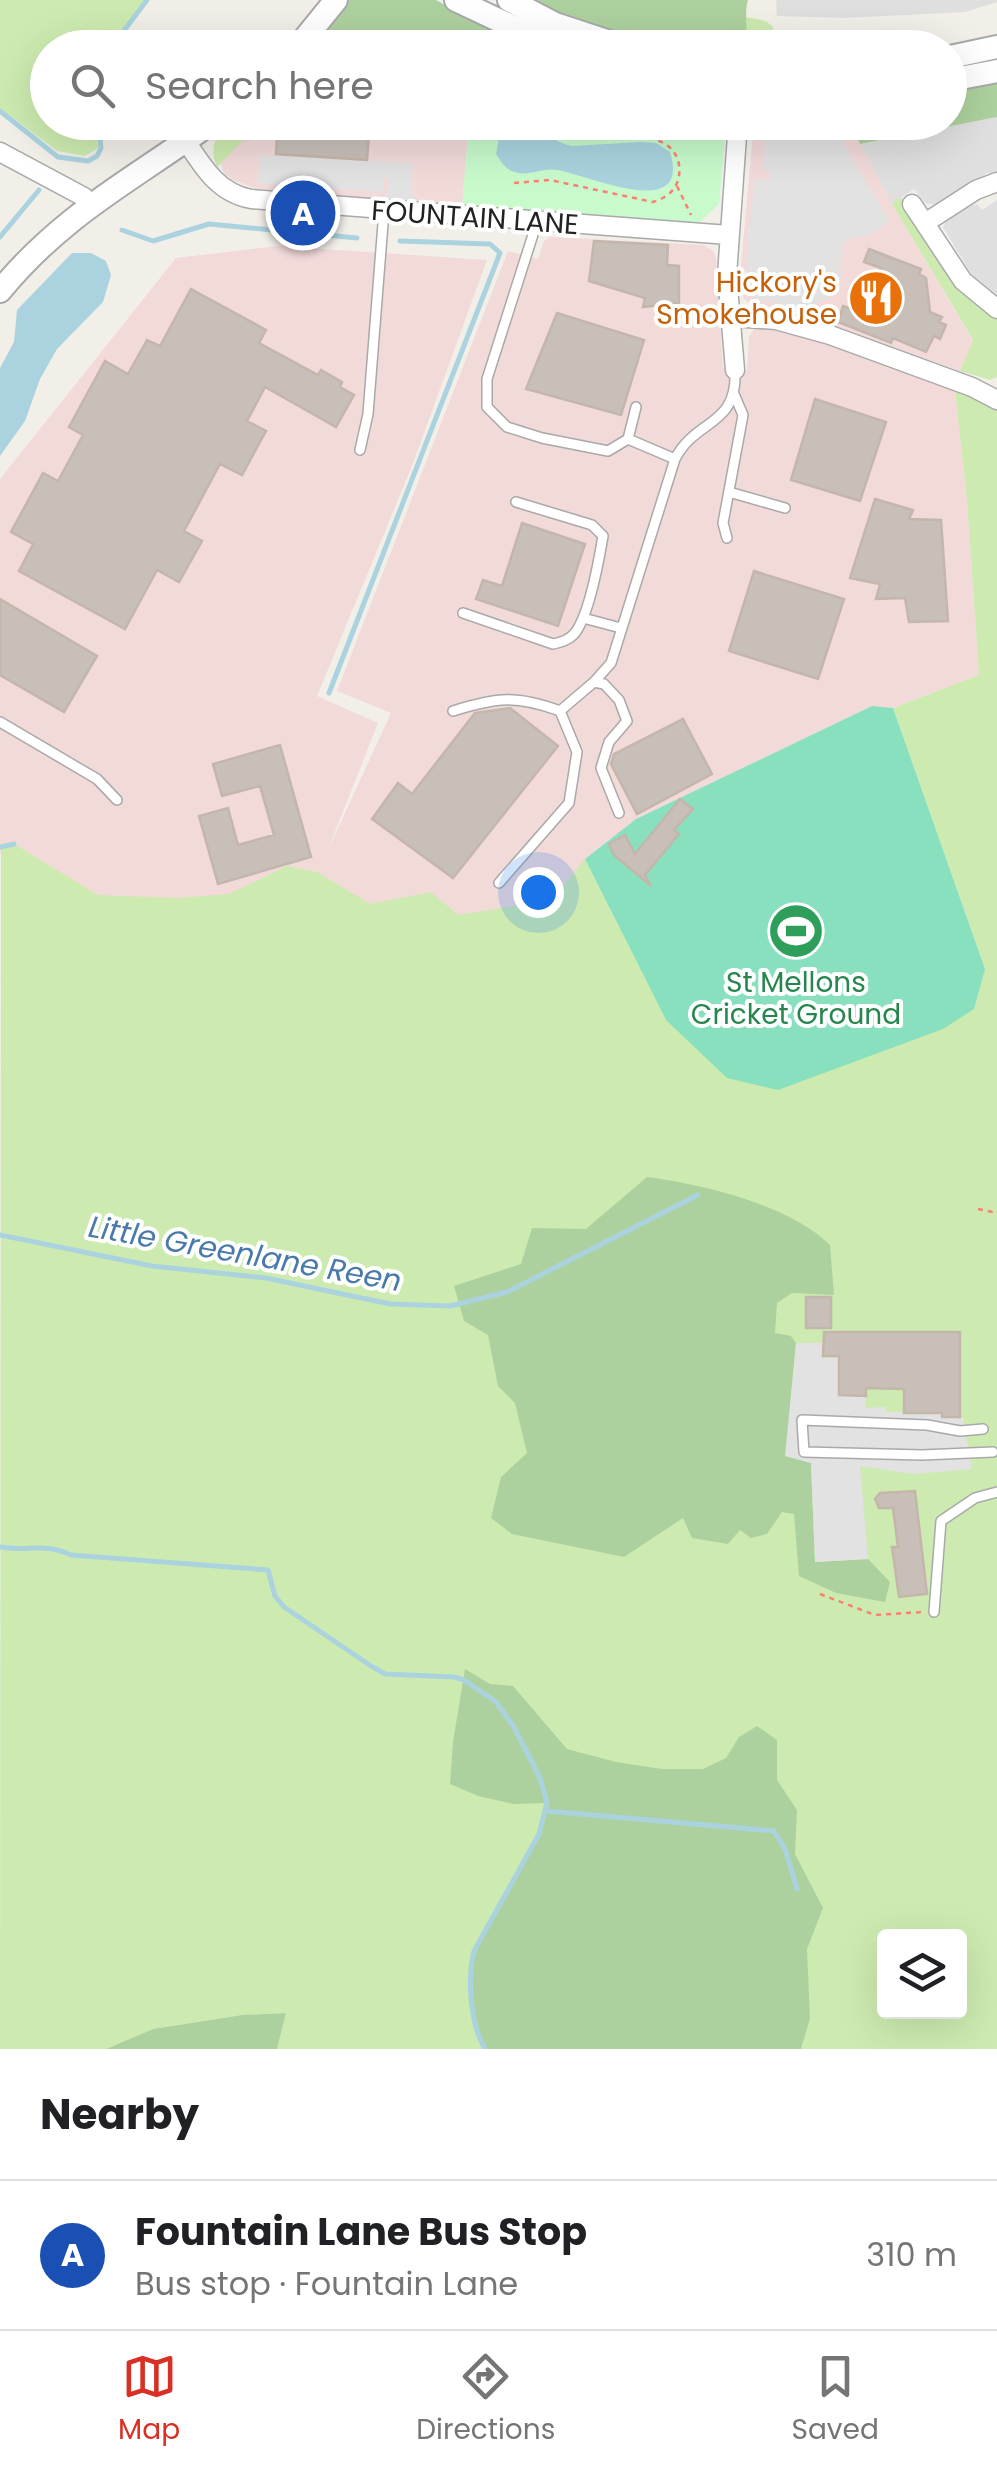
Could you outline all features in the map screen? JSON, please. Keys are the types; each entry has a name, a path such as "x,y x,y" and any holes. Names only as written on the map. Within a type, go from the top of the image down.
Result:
{"street":[{"path":"312,30 336,0"},
{"path":"456,0 519,30"},
{"path":"509,0 572,30"},
{"path":"967,53 997,48"},
{"path":"967,76 997,70"},
{"path":"735,370 727,274 737,140"},
{"path":"0,290 42,244 90,204 186,141"},
{"name":"FOUNTAIN LANE","path":"186,141 219,185 239,197 384,211 729,234"},
{"path":"0,152 84,197 90,204"},
{"path":"924,223 976,190 997,182"},
{"path":"912,204 963,281 997,309"},
{"path":"732,317 776,320 830,335 972,386 997,399"}],"lane":[{"path":"360,450 368,414 384,211"},
{"path":"537,222 487,379 487,407 508,427 542,438 608,450 628,439 636,407"},
{"path":"560,710 611,663 675,459 686,441 726,412 734,394 735,370"},
{"path":"727,538 723,523 742,414 734,394"},
{"path":"628,439 675,459"},
{"path":"729,492 785,508"},
{"path":"462,613 553,644 564,642 583,618 603,536 592,525 516,502"},
{"path":"583,618 620,628"},
{"path":"594,682 604,684 618,700 627,721 609,742 601,768 620,813"},
{"path":"453,711 482,701 526,698 560,710 577,752 569,803 499,883"},
{"path":"0,722 97,779 117,800"},
{"path":"984,1429 960,1431 927,1425 802,1420 804,1452 993,1452"},
{"path":"934,1612 941,1521 975,1498 997,1492"}],"path":[{"path":"650,140 662,142 675,154 679,164 677,185 700,233"},
{"path":"514,183 550,180 653,202 662,200 677,185"},
{"path":"978,1209 997,1213"},
{"path":"820,1594 875,1615 934,1612"}],"shaded area":[{"path":"776,0 997,2 965,12 845,18 777,16"},
{"path":"997,117 997,173 987,173 937,205 925,203 914,189 892,204 860,144 880,140 967,140 967,123"},
{"path":"242,140 468,140 462,207 275,194 275,190 257,189 233,180 224,173 220,162"},
{"path":"752,140 858,140 973,341 960,371 804,315 753,305 744,299 741,265"},
{"path":"765,140 841,140 890,222 870,235 850,238 841,247 840,286 834,295 806,307 804,315 785,310 783,303 755,299 746,286 755,180 769,180 769,172 763,171"},
{"path":"260,155 413,163 411,191 417,204 381,201 388,191 388,179 384,177 382,192 258,184"},
{"path":"997,200 997,297 972,275 943,227 963,207 977,204 982,210"},
{"path":"550,237 704,245 713,251 723,368 747,370 749,337 754,329 773,328 803,334 955,390 979,675 893,708 872,706 636,819 585,859 558,899 458,922 228,900 94,899 0,853 0,479 176,258 278,246 487,260 412,466 317,696 378,723 327,852 391,713 337,691 508,251 538,259 544,241"},
{"path":"796,1343 822,1343 823,1358 838,1357 838,1395 866,1396 865,1408 886,1407 886,1412 942,1413 942,1417 963,1418 972,1469 913,1474 860,1466 868,1559 815,1562 811,1463 785,1456"}],"green space":[{"path":"0,0 147,0 124,30 30,30 30,131 0,108"},
{"path":"349,0 436,0 493,30 326,30"},
{"path":"529,0 748,0 746,30 612,30"},
{"path":"746,17 766,21 773,27 773,30 745,30"},
{"path":"997,79 997,117 967,123 967,85"},
{"path":"42,140 98,140 98,148 85,156 57,151"},
{"path":"216,140 243,140 217,167"},
{"path":"468,140 725,140 719,204 700,222 675,224 462,207"},
{"path":"901,197 954,280 997,317 997,377 990,380 960,371 973,340 892,204"},
{"path":"955,390 981,399 997,410 997,2049 801,2049 810,2019 544,1812 539,1834 474,1951 471,2001 485,2049 277,2049 285,2013 242,2015 153,2029 106,2049 0,2049 1,845 14,844 98,895 178,898 229,894 287,866 317,872 370,904 431,892 458,915 527,904 557,894 585,859 666,1020 985,969 893,708 979,675"},
{"name":"St Mellons Cricket Ground","path":"872,706 893,708 985,969 974,1009 943,1029 778,1090 727,1078 666,1020 585,859 636,819"},
{"path":"647,1177 719,1191 769,1208 792,1218 830,1245 834,1295 792,1293 777,1303 775,1333 791,1336 796,1343 786,1456 811,1463 815,1562 868,1559 890,1582 885,1602 836,1593 799,1576 794,1514 782,1512 767,1534 751,1538 740,1530 728,1544 692,1538 683,1518 624,1557 512,1534 491,1518 501,1477 527,1453 515,1403 498,1386 488,1335 464,1321 454,1286 521,1264 532,1228 586,1229"},
{"path":"465,1669 490,1684 513,1686 567,1749 616,1762 662,1769 703,1769 726,1758 739,1737 757,1726 777,1740 777,1780 797,1810 795,1854 823,1908 807,1949 810,2019 801,2049 485,2049 471,2001 474,1951 539,1834 547,1803 513,1804 450,1784"},
{"path":"286,2013 277,2049 106,2049 153,2029 242,2015"}],"water":[{"path":"499,140 557,140 572,146 656,143 670,152 673,173 666,185 633,190 558,170 517,173 507,168 496,154"},
{"path":"72,253 91,253 106,261 111,275 103,302 57,349 40,379 25,421 0,456 0,368 14,342 17,310"}],"building":[{"path":"277,140 369,140 367,160 276,154"},
{"path":"594,241 668,245 667,265 679,266 679,303 643,307 645,298 589,281"},
{"path":"869,249 921,269 919,274 926,278 930,312 942,317 939,322 946,325 940,339 934,336 926,352 838,322 843,306 858,311 881,268 864,262"},
{"path":"191,289 266,330 259,343 318,375 321,370 342,382 340,387 354,395 336,427 265,387 247,421 266,431 242,475 220,464 184,531 202,541 179,582 157,570 125,629 19,571 33,544 11,532 43,473 58,481 83,435 69,427 105,361 128,374 147,340 160,346"},
{"path":"557,313 644,340 621,415 526,389"},
{"path":"815,399 886,422 860,501 791,480"},
{"path":"875,499 913,510 909,519 941,520 948,621 909,622 905,598 876,599 880,584 850,578"},
{"path":"522,523 585,544 558,626 476,599 483,580 502,586"},
{"path":"754,571 844,599 818,679 729,651"},
{"path":"0,599 97,656 64,712 0,675"},
{"path":"510,708 558,746 453,878 372,819 398,783 412,794 475,713"},
{"path":"683,719 712,774 637,814 611,764 614,754"},
{"path":"280,745 311,857 218,884 199,816 228,808 238,845 274,835 260,786 222,796 213,764"},
{"path":"680,799 693,809 674,830 679,834 645,875 651,886 614,855 609,844 625,835 635,854"},
{"path":"806,1297 831,1297 831,1328 806,1328"},
{"path":"824,1332 960,1332 960,1417 904,1413 904,1389 866,1388 866,1396 839,1395 839,1356 823,1356"},
{"path":"915,1491 927,1594 899,1597 892,1547 898,1547 893,1508 879,1508 875,1499 880,1493"}],"waterway":[{"path":"124,30 147,0"},
{"path":"0,111 30,135"},
{"path":"37,140 58,157 88,161 97,156 100,140"},
{"path":"0,237 39,190"},
{"path":"122,230 153,241 209,224 357,238"},
{"path":"329,693 500,253 490,244 400,241"},
{"path":"0,847 14,844"},
{"name":"Little Greenlane Reen","path":"0,1235 152,1266 266,1278 390,1304 450,1306 507,1292 698,1195"},
{"path":"0,1547 268,1570 275,1596 284,1607 371,1666 385,1674 454,1677 496,1702 514,1727 540,1778 547,1802 539,1834 474,1951 471,2001 485,2049"},
{"path":"546,1811 774,1831 785,1849 797,1889"}],"place":[{"name":"Fountain Lane Bus Stop","path":"303,213"},
{"name":"Hickory's Smokehouse","path":"876,298"},
{"name":"St Mellons Cricket Ground","path":"796,931"}]}
